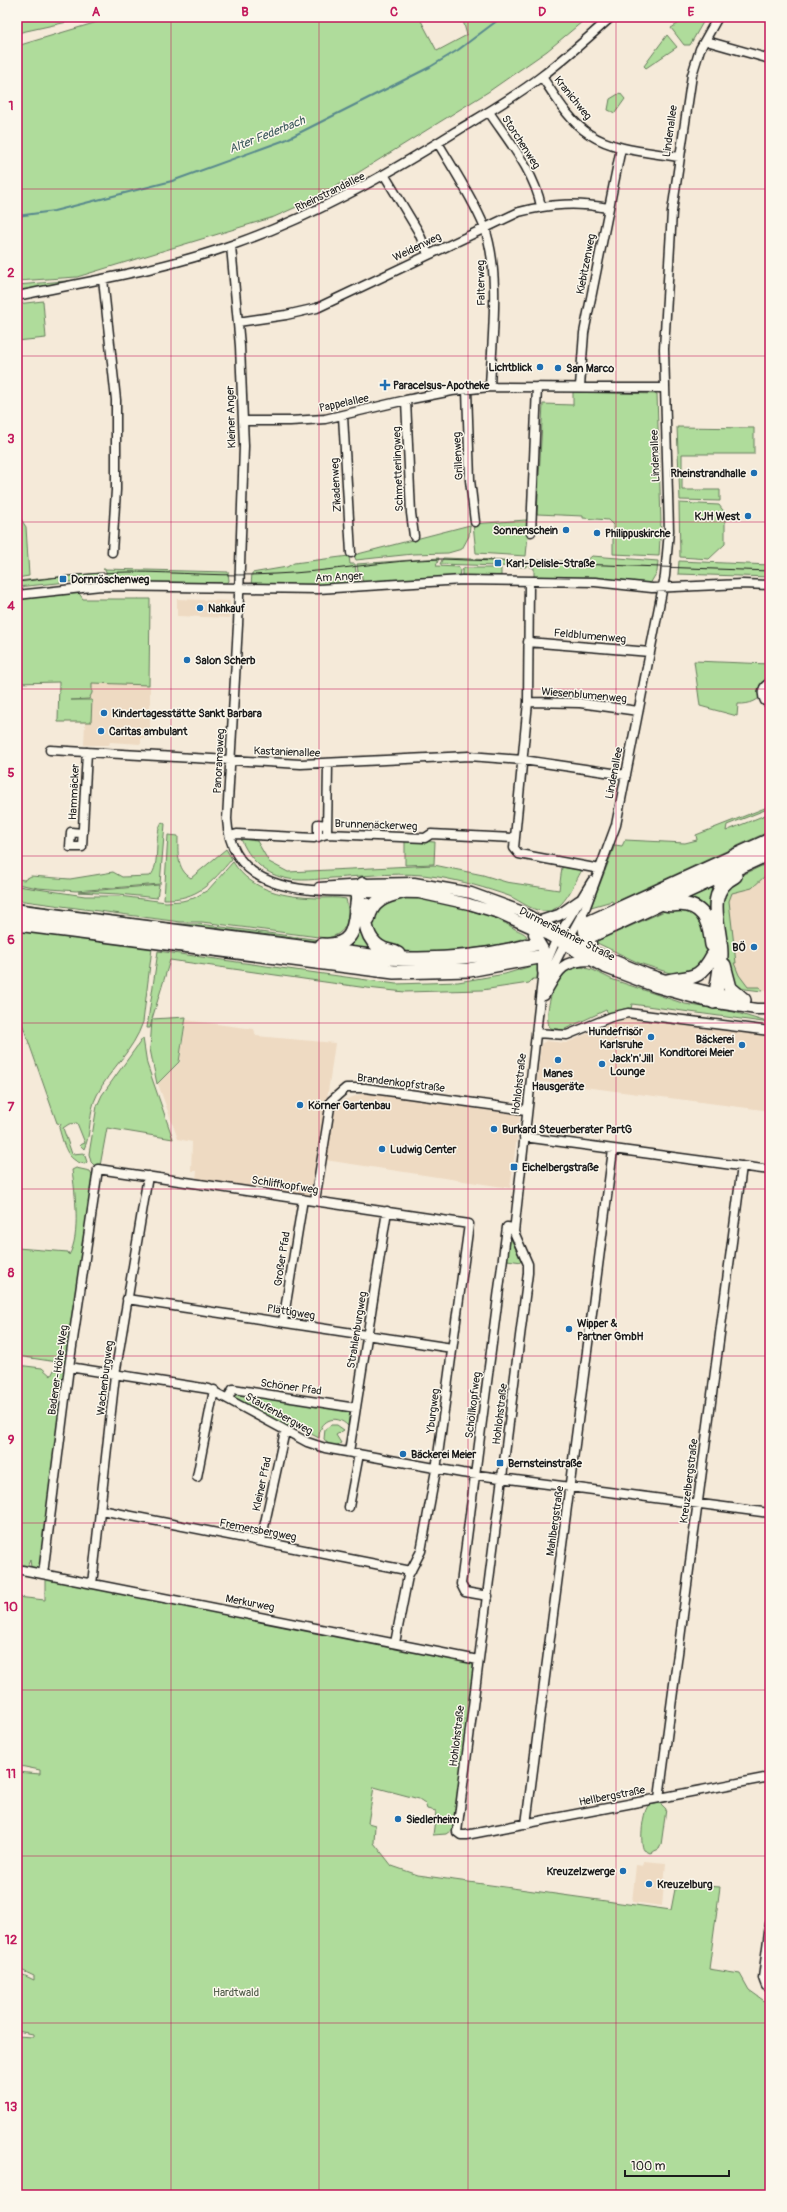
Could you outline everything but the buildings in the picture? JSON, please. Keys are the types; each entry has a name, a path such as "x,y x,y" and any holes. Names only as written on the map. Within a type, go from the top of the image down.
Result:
{"highway":[{"path":"586,925 770,840"},
{"path":"586,925 661,904 770,853"},
{"path":"744,1000 734,993 728,985 717,954 716,906 719,889 731,878 770,859"},
{"path":"363,890 365,921 368,933 378,946 408,959"},
{"path":"272,944 297,941 332,944 346,939 356,924 363,890"},
{"path":"366,924 372,909 380,900 402,892"},
{"path":"661,904 686,904 701,912 710,932 721,968 710,997"},
{"path":"17,911 272,944 408,959 472,956 535,944"},
{"path":"17,924 394,972 468,970 539,957"},
{"path":"667,981 688,980 698,975 717,954"}],"street":[{"name":"Rheinstrandallee","path":"17,296 145,270 231,246 312,214 385,176 488,112 542,76 611,17"},
{"name":"Lindenallee","path":"562,939 586,925 600,869 616,825 663,587 669,531 664,388 664,316 672,212 692,75 697,58 718,17"},
{"path":"706,39 710,42 770,60"},
{"name":"Kranichweg","path":"542,76 577,123 589,133 621,148 679,157"},
{"name":"Storchenweg","path":"488,112 526,167 541,206"},
{"name":"Falterweg","path":"438,144 474,206 484,227 490,248 494,275 490,387"},
{"name":"Kiebitzenweg","path":"580,386 584,333 621,148"},
{"path":"385,176 418,231 428,254"},
{"name":"Weidenweg","path":"238,322 286,316 317,308 509,215 541,206 570,203 608,208"},
{"name":"Kleiner Anger","path":"231,246 238,322 243,420 243,497 238,587"},
{"path":"104,279 116,400 116,490 112,552"},
{"name":"Pappelallee","path":"243,420 302,421 343,416 406,400 490,387 580,386 664,388"},
{"path":"530,532 537,387"},
{"name":"Grillenweg","path":"467,390 470,480 475,522"},
{"name":"Schmetterlingweg","path":"406,400 411,514 414,536"},
{"name":"Zikadenweg","path":"343,416 351,553"},
{"name":"Am Anger","path":"17,595 101,586 318,589 454,581 595,582 663,587 742,584 770,585"},
{"path":"529,582 528,702 523,760 513,838 514,848 519,854 600,869"},
{"name":"Panoramaweg","path":"238,587 238,625 227,819 230,836 241,859 257,875 279,886 305,890 363,890"},
{"name":"Feldblumenweg","path":"528,642 650,652"},
{"path":"770,683 765,686 763,694 765,701 770,702"},
{"name":"Wiesenblumenweg","path":"528,702 580,703 638,711"},
{"name":"Kastanienallee","path":"50,750 328,764 451,755 523,760 626,775"},
{"name":"Hammäcker","path":"83,833 87,752"},
{"name":"Brunnenäckerweg","path":"327,834 328,764"},
{"name":"Brunnenäckerweg","path":"318,837 318,824 327,825"},
{"name":"Brunnenäckerweg","path":"230,836 237,834 314,838 327,834 425,838 431,834 513,838"},
{"name":"Lindenallee","path":"562,939 579,901 600,869"},
{"name":"Durmersheimer Straße","path":"363,890 401,882 439,886 471,893 502,904 541,921 590,960 656,987 710,997 756,1009 767,1008"},
{"name":"Durmersheimer Straße","path":"363,890 402,892 435,896 500,913 526,925 710,997 744,1000 767,1008"},
{"path":"541,921 559,915 579,901"},
{"path":"526,925 541,944 543,953 543,971"},
{"path":"586,925 586,937 600,954"},
{"name":"Hohlohstraße","path":"538,1023 543,971 562,939"},
{"name":"Hohlohstraße","path":"458,1834 457,1826 503,1479 528,1272 528,1264 514,1236 526,1110 538,1023 544,995 562,939"},
{"path":"544,995 562,967 572,962 590,960"},
{"path":"536,1033 567,1035 617,1015 628,1013 770,1031"},
{"name":"Brandenkopfstraße","path":"315,1201 331,1101 346,1088 365,1088 526,1110"},
{"path":"524,1137 770,1170"},
{"name":"Mahlbergstraße","path":"526,1824 613,1150"},
{"name":"Kreuzelbergstraße","path":"659,1798 742,1166"},
{"name":"Schliffkopfweg","path":"98,1169 469,1224"},
{"name":"Badener-Höhe-Weg","path":"43,1574 69,1367 98,1169"},
{"name":"Wachenburgweg","path":"92,1584 115,1374 148,1176"},
{"name":"Großer Pfad","path":"283,1322 302,1199"},
{"name":"Strahlenburgweg","path":"349,1452 366,1335 387,1211"},
{"name":"Yburgweg","path":"395,1643 407,1582 421,1551 436,1470 469,1224"},
{"name":"Schöllkopfweg","path":"488,1596 465,1592 461,1587 507,1227 514,1228"},
{"name":"Plättigweg","path":"127,1299 452,1348"},
{"name":"Staufenbergweg","path":"69,1367 214,1390 285,1431 316,1446 436,1470 503,1479"},
{"name":"Schöner Pfad","path":"228,1398 233,1389 356,1408"},
{"path":"197,1477 214,1390"},
{"name":"Kleiner Pfad","path":"262,1538 285,1431"},
{"path":"349,1507 359,1454"},
{"path":"503,1479 770,1513"},
{"name":"Fremersbergweg","path":"101,1510 262,1538 411,1571"},
{"name":"Merkurweg","path":"17,1569 478,1660"},
{"name":"Hellbergstraße","path":"458,1834 466,1835 770,1777"},
{"path":"768,1986 763,1978 770,1924"}],"shaded area":[{"path":"177,599 230,601 229,618 177,616"},
{"name":"Kindertagesstätte Sankt Barbara","path":"92,683 150,685 150,738 141,738 141,744 110,742 109,745 84,745 85,723 58,722 59,700 89,699 92,693"},
{"path":"770,874 770,992 748,988 735,983 727,900 730,891"},
{"path":"630,1018 770,1036 770,1111 537,1081 541,1044 546,1041 566,1043 621,1019"},
{"path":"186,1020 254,1029 256,1036 335,1043 313,1197 196,1179 197,1171 191,1171 192,1142 178,1139 158,1084 180,1062"},
{"path":"366,1092 520,1115 510,1188 325,1160 334,1104"},
{"name":"Kreuzelburg","path":"644,1861 666,1863 662,1906 632,1902 636,1865 643,1866"}],"green space":[{"path":"17,17 90,17 17,33"},
{"path":"114,17 419,17 437,51 467,35 462,17 588,17 547,51 488,92 319,197 274,217 77,277 17,281 17,46"},
{"path":"689,17 706,17 690,45 684,45 671,28"},
{"path":"667,35 677,47 646,68 644,66"},
{"path":"620,93 625,99 615,113 608,110 610,99"},
{"path":"77,280 77,282 17,293 17,285"},
{"path":"43,301 46,338 17,341 17,304"},
{"path":"573,392 657,394 661,521 659,556 613,554 613,525 608,520 583,518 583,516 537,514 543,404 573,405"},
{"path":"677,427 754,428 754,454 682,454 682,490 720,490 720,501 680,500"},
{"path":"679,503 719,505 725,513 725,544 709,559 680,557"},
{"path":"17,513 26,527 29,576 17,578"},
{"path":"526,520 529,524 526,556 476,553 473,524"},
{"path":"470,525 469,536 462,549 448,553 413,554 356,560 354,555"},
{"path":"349,556 350,564 355,564 356,573 359,573 360,583 345,586 251,586 252,573 287,567 294,563"},
{"path":"592,556 658,561 657,572 650,584 603,579 534,578 534,568 530,567 531,560 585,562"},
{"path":"439,558 436,566 458,567 460,570 459,577 363,584 361,572 358,572 357,564"},
{"path":"443,558 527,561 526,567 440,564"},
{"path":"679,561 770,565 770,577 678,574"},
{"path":"465,568 501,568 501,577 462,577 462,570"},
{"path":"103,569 228,572 229,581 226,583 103,582 103,579 106,578 106,571"},
{"path":"99,573 99,579 17,587 17,581"},
{"path":"78,592 83,599 150,599 149,685 92,683 92,693 89,699 71,700 92,700 91,722 58,722 59,682 17,683 17,599"},
{"path":"694,661 770,664 767,687 760,698 747,703 738,704 737,716 700,706"},
{"path":"770,806 770,808 727,825 726,831 770,813 770,831 613,903 612,901 591,907 615,845 622,846 625,840 685,843 697,840 696,835"},
{"path":"162,822 165,824 160,884 76,891 38,888 17,884 17,879 24,880 31,876 70,879 113,872 122,877 150,876 155,865 159,828"},
{"path":"168,835 178,836 178,854 180,865 186,874 191,878 226,849 232,859 217,876 195,893 176,899 164,899"},
{"path":"241,839 257,841 269,862 288,872 434,865 483,875 506,882 559,890 562,867 582,870 564,901 554,909 543,911 533,908 509,896 483,888 425,875 385,874 302,880 284,878 276,876 258,864 248,852"},
{"path":"405,840 435,842 434,864 405,865"},
{"path":"233,862 250,880 271,891 294,896 346,899 348,913 346,925 339,933 326,938 202,922 180,922 17,900 17,886 85,896 119,896 166,902 182,901 194,898 208,890"},
{"path":"770,862 770,874 764,877 752,888 732,893 729,901 736,963 734,963 739,975 748,987 760,987 762,991 737,988 729,976 718,903 732,880"},
{"path":"159,885 157,898 78,892"},
{"path":"716,885 715,970 715,943 685,900"},
{"path":"349,895 355,902 354,920 346,934 337,940 324,942 214,928 180,927 17,906 17,903 177,924 199,924 321,940 332,939 345,932 350,920"},
{"path":"391,897 407,897 454,904 499,920 523,933 527,937 497,945 436,952 416,952 386,947 380,942 371,928 373,911"},
{"path":"682,907 699,917 706,931 708,957 702,967 682,977 639,963 595,942 669,909"},
{"path":"359,919 375,950 342,946"},
{"path":"17,931 152,948 143,1022 139,1033 108,1076 97,1095 92,1108 88,1136 84,1149 80,1145 85,1143 77,1123 69,1124 63,1128 72,1154 84,1153 87,1162 85,1164 70,1156 64,1146 59,1128 61,1124 57,1123 17,1009"},
{"path":"158,951 396,984 458,982 505,974 538,964 537,979 533,979 529,983 482,990 405,992 170,960 152,1019 186,1017 179,1062 157,1084 150,1049 152,1020 150,1028 147,1028"},
{"path":"570,967 581,967 593,970 611,979 685,1004 734,1012 770,1023 632,1004 631,1009 624,1009 609,1014 606,1010 563,1030 550,1028 548,1023 548,1011 553,991 558,979"},
{"path":"143,1038 147,1064 173,1139 107,1128 100,1166 95,1166 91,1162 89,1154 97,1106 102,1095"},
{"path":"76,1168 90,1171 93,1176 67,1360 64,1363 17,1356 17,1248 68,1252 69,1255 73,1247 76,1226 76,1202 72,1170"},
{"path":"511,1239 522,1262 507,1260"},
{"path":"17,1365 42,1368 51,1376 54,1370 63,1370 65,1373 42,1564 38,1569 31,1567 30,1560 27,1567 17,1566"},
{"path":"235,1392 350,1411 348,1426 338,1420 329,1420 322,1427 319,1438 295,1426 293,1431 232,1397"},
{"path":"331,1425 337,1425 344,1430 336,1435 341,1443 336,1446 329,1445 324,1439 325,1429"},
{"name":"Hardtwald","path":"45,1577 471,1661 474,1668 453,1829 446,1834 433,1835 436,1811 427,1809 425,1803 419,1799 374,1787 368,1823 375,1825 374,1843 392,1866 418,1875 671,1910 676,1884 720,1887 709,1969 740,1974 749,1990 770,2005 770,2195 17,2195 17,2036 33,2037 33,2034 17,2031 17,1972 34,1980 34,1976 21,1970 21,1960 17,1960 17,1772 40,1774 40,1770 20,1766 19,1758 17,1757 17,1597 45,1600"},
{"path":"660,1803 666,1809 661,1845 659,1849 650,1853 644,1850 643,1846 643,1819 649,1805"}],"waterway":[{"name":"Alter Federbach","path":"17,216 54,211 172,181 285,140 430,67 458,50 502,17"}],"tram line":[{"path":"17,582 115,572 238,575 296,573 399,561 441,559 770,571"}],"place":[{"name":"Lichtblick","path":"540,367"},
{"name":"San Marco","path":"558,368"},
{"name":"Paracelsus-Apotheke","path":"385,385"},
{"name":"Rheinstrandhalle","path":"754,473"},
{"name":"KJH West","path":"748,516"},
{"name":"Sonnenschein","path":"566,530"},
{"name":"Philippuskirche","path":"597,533"},
{"name":"Karl-Delisle-Straße","path":"498,563"},
{"name":"Dornröschenweg","path":"63,579"},
{"name":"Nahkauf","path":"200,608"},
{"name":"Salon Scherb","path":"187,660"},
{"name":"Kindertagesstätte Sankt Barbara","path":"104,713"},
{"name":"Caritas ambulant","path":"101,731"},
{"name":"BÖ","path":"754,947"},
{"name":"Hundefrisör Karlsruhe","path":"651,1037"},
{"name":"Bäckerei Konditorei Meier","path":"742,1045"},
{"name":"Manes Hausgeräte","path":"558,1060"},
{"name":"Jack'n'Jill Lounge","path":"602,1064"},
{"name":"Körner Gartenbau","path":"300,1105"},
{"name":"Burkard Steuerberater PartG","path":"494,1129"},
{"name":"Ludwig Center","path":"382,1149"},
{"name":"Eichelbergstraße","path":"514,1167"},
{"name":"Wipper & Partner GmbH","path":"569,1329"},
{"name":"Bäckerei Meier","path":"403,1454"},
{"name":"Bernsteinstraße","path":"500,1463"},
{"name":"Siedlerheim","path":"398,1819"},
{"name":"Kreuzelzwerge","path":"623,1871"},
{"name":"Kreuzelburg","path":"649,1884"}]}
